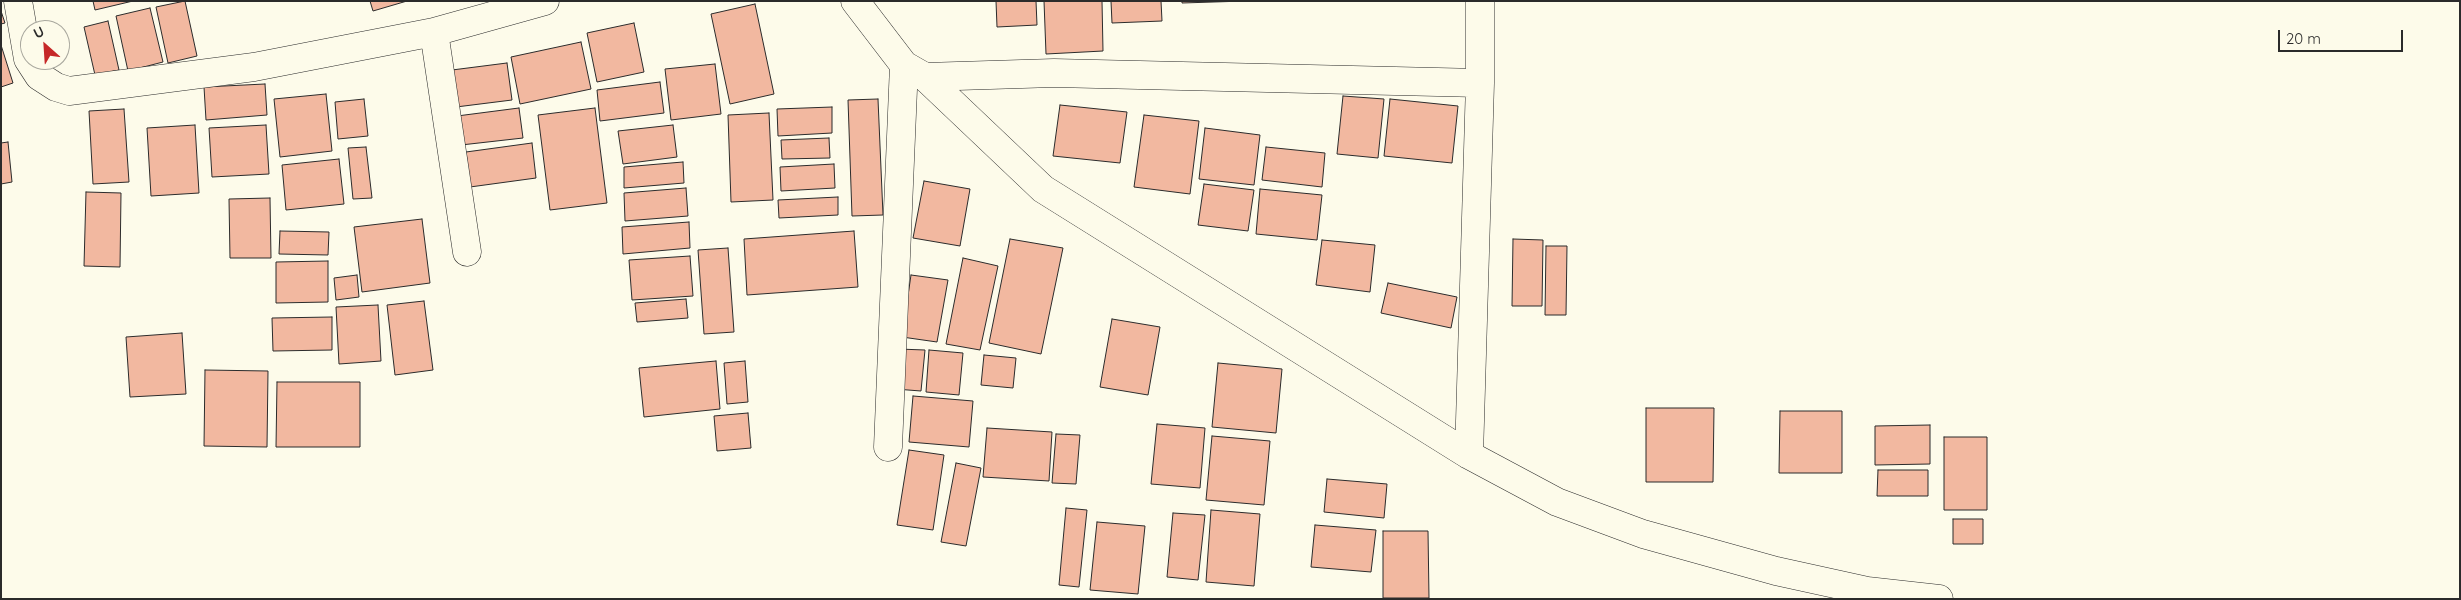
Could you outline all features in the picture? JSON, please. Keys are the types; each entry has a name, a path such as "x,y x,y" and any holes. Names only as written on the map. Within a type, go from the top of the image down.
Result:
{"street":[{"path":"18,1 28,59 39,76 56,87 69,91 254,67 434,32 545,1"},
{"path":"856,1 915,71 1043,190 1469,456 1557,502 1642,534 1776,571 1867,591 1939,599"},
{"path":"1469,456 1480,83 1480,1"},
{"path":"434,32 467,252"},
{"path":"915,71 1480,83"},
{"path":"888,447 915,71"}],"building":[{"path":"93,1 133,1 95,10"},
{"path":"185,1 197,56 168,63 156,7"},
{"path":"370,1 407,1 373,11"},
{"path":"996,1 1036,1 1037,25 997,27"},
{"path":"1044,1 1102,1 1103,51 1046,54"},
{"path":"1111,1 1161,1 1162,21 1112,23"},
{"path":"1182,1 1245,1 1182,3"},
{"path":"755,4 774,94 730,104 711,14"},
{"path":"150,8 163,62 128,71 116,16"},
{"path":"1,11 5,23 1,24"},
{"path":"108,21 119,70 95,75 84,27"},
{"path":"634,23 644,72 597,82 587,33"},
{"path":"581,42 591,89 520,104 511,57"},
{"path":"1,45 13,83 1,87"},
{"path":"507,63 512,100 456,107 452,70"},
{"path":"715,64 721,114 671,120 665,69"},
{"path":"660,82 664,113 600,121 597,90"},
{"path":"265,84 267,115 206,120 204,87"},
{"path":"326,94 332,151 280,157 274,99"},
{"path":"1343,96 1384,99 1378,158 1337,154"},
{"path":"364,99 368,136 338,139 335,102"},
{"path":"878,99 883,215 852,216 848,100"},
{"path":"1390,99 1458,106 1452,163 1384,156"},
{"path":"1060,105 1127,112 1120,163 1053,156"},
{"path":"832,107 832,133 778,136 777,109"},
{"path":"519,108 523,138 461,145 457,116"},
{"path":"595,108 607,203 550,210 538,115"},
{"path":"124,109 129,182 93,184 89,111"},
{"path":"769,113 773,200 731,202 728,115"},
{"path":"1144,115 1199,121 1190,194 1134,187"},
{"path":"195,125 199,193 151,196 147,128"},
{"path":"266,125 269,174 212,177 209,128"},
{"path":"673,125 677,157 623,164 618,131"},
{"path":"1205,128 1260,135 1254,185 1199,179"},
{"path":"829,138 830,158 782,159 781,140"},
{"path":"8,142 12,182 1,184 1,143"},
{"path":"532,143 536,178 470,187 466,152"},
{"path":"366,147 372,198 353,199 348,148"},
{"path":"1266,147 1325,153 1322,187 1262,180"},
{"path":"339,159 344,204 286,210 282,165"},
{"path":"683,162 684,183 624,188 624,167"},
{"path":"834,164 835,188 781,191 780,167"},
{"path":"924,181 970,189 960,246 913,238"},
{"path":"1204,184 1254,190 1248,231 1198,225"},
{"path":"686,188 688,216 625,221 624,193"},
{"path":"1260,189 1322,195 1317,240 1256,234"},
{"path":"86,192 121,193 120,267 84,266"},
{"path":"838,197 838,215 779,218 778,200"},
{"path":"270,198 271,258 230,258 229,199"},
{"path":"422,219 430,283 362,292 354,227"},
{"path":"689,222 690,248 623,254 622,227"},
{"path":"280,231 329,232 328,255 279,254"},
{"path":"854,231 858,287 747,295 744,239"},
{"path":"1010,239 1063,248 1041,354 989,343"},
{"path":"1513,239 1543,240 1542,306 1512,306"},
{"path":"1322,240 1375,245 1370,292 1316,285"},
{"path":"1546,246 1567,246 1566,315 1545,315"},
{"path":"728,248 734,332 704,334 698,250"},
{"path":"690,256 693,296 632,300 629,260"},
{"path":"963,258 998,266 980,350 946,344"},
{"path":"328,261 328,302 276,303 276,262"},
{"path":"357,275 359,297 336,300 334,278"},
{"path":"911,275 948,280 937,342 902,337"},
{"path":"1388,283 1457,297 1451,328 1381,313"},
{"path":"686,299 688,318 637,322 635,303"},
{"path":"424,301 433,370 395,375 387,305"},
{"path":"378,305 381,361 339,364 336,307"},
{"path":"332,317 332,350 273,351 272,318"},
{"path":"1112,319 1160,327 1148,395 1100,387"},
{"path":"182,333 186,394 130,397 126,337"},
{"path":"898,349 925,350 921,391 895,389"},
{"path":"929,350 963,353 959,395 926,392"},
{"path":"984,355 1016,358 1013,388 981,385"},
{"path":"716,361 720,409 644,417 639,368"},
{"path":"745,361 748,402 727,404 724,363"},
{"path":"1218,363 1282,369 1276,433 1212,427"},
{"path":"205,370 268,371 267,447 204,446"},
{"path":"277,382 360,382 360,447 276,447"},
{"path":"913,396 973,401 969,447 909,442"},
{"path":"1646,408 1714,408 1713,482 1646,482"},
{"path":"1780,411 1842,411 1842,473 1779,473"},
{"path":"748,413 751,448 717,451 714,416"},
{"path":"1157,424 1205,428 1200,488 1151,484"},
{"path":"1930,425 1930,464 1875,465 1875,426"},
{"path":"987,428 1052,432 1049,481 983,477"},
{"path":"1056,434 1080,435 1076,484 1052,483"},
{"path":"1212,436 1270,441 1264,505 1206,500"},
{"path":"1944,437 1987,437 1987,510 1944,510"},
{"path":"909,450 944,455 933,530 897,525"},
{"path":"956,463 981,468 966,546 941,542"},
{"path":"1878,470 1928,470 1928,496 1877,496"},
{"path":"1327,479 1387,484 1384,518 1324,512"},
{"path":"1066,508 1087,510 1079,587 1059,585"},
{"path":"1211,510 1260,514 1254,586 1206,582"},
{"path":"1173,513 1205,515 1198,580 1167,577"},
{"path":"1953,519 1983,519 1983,544 1953,544"},
{"path":"1097,522 1145,526 1138,594 1090,590"},
{"path":"1315,525 1376,530 1371,572 1311,567"},
{"path":"1383,531 1428,531 1429,598 1383,598"}]}
